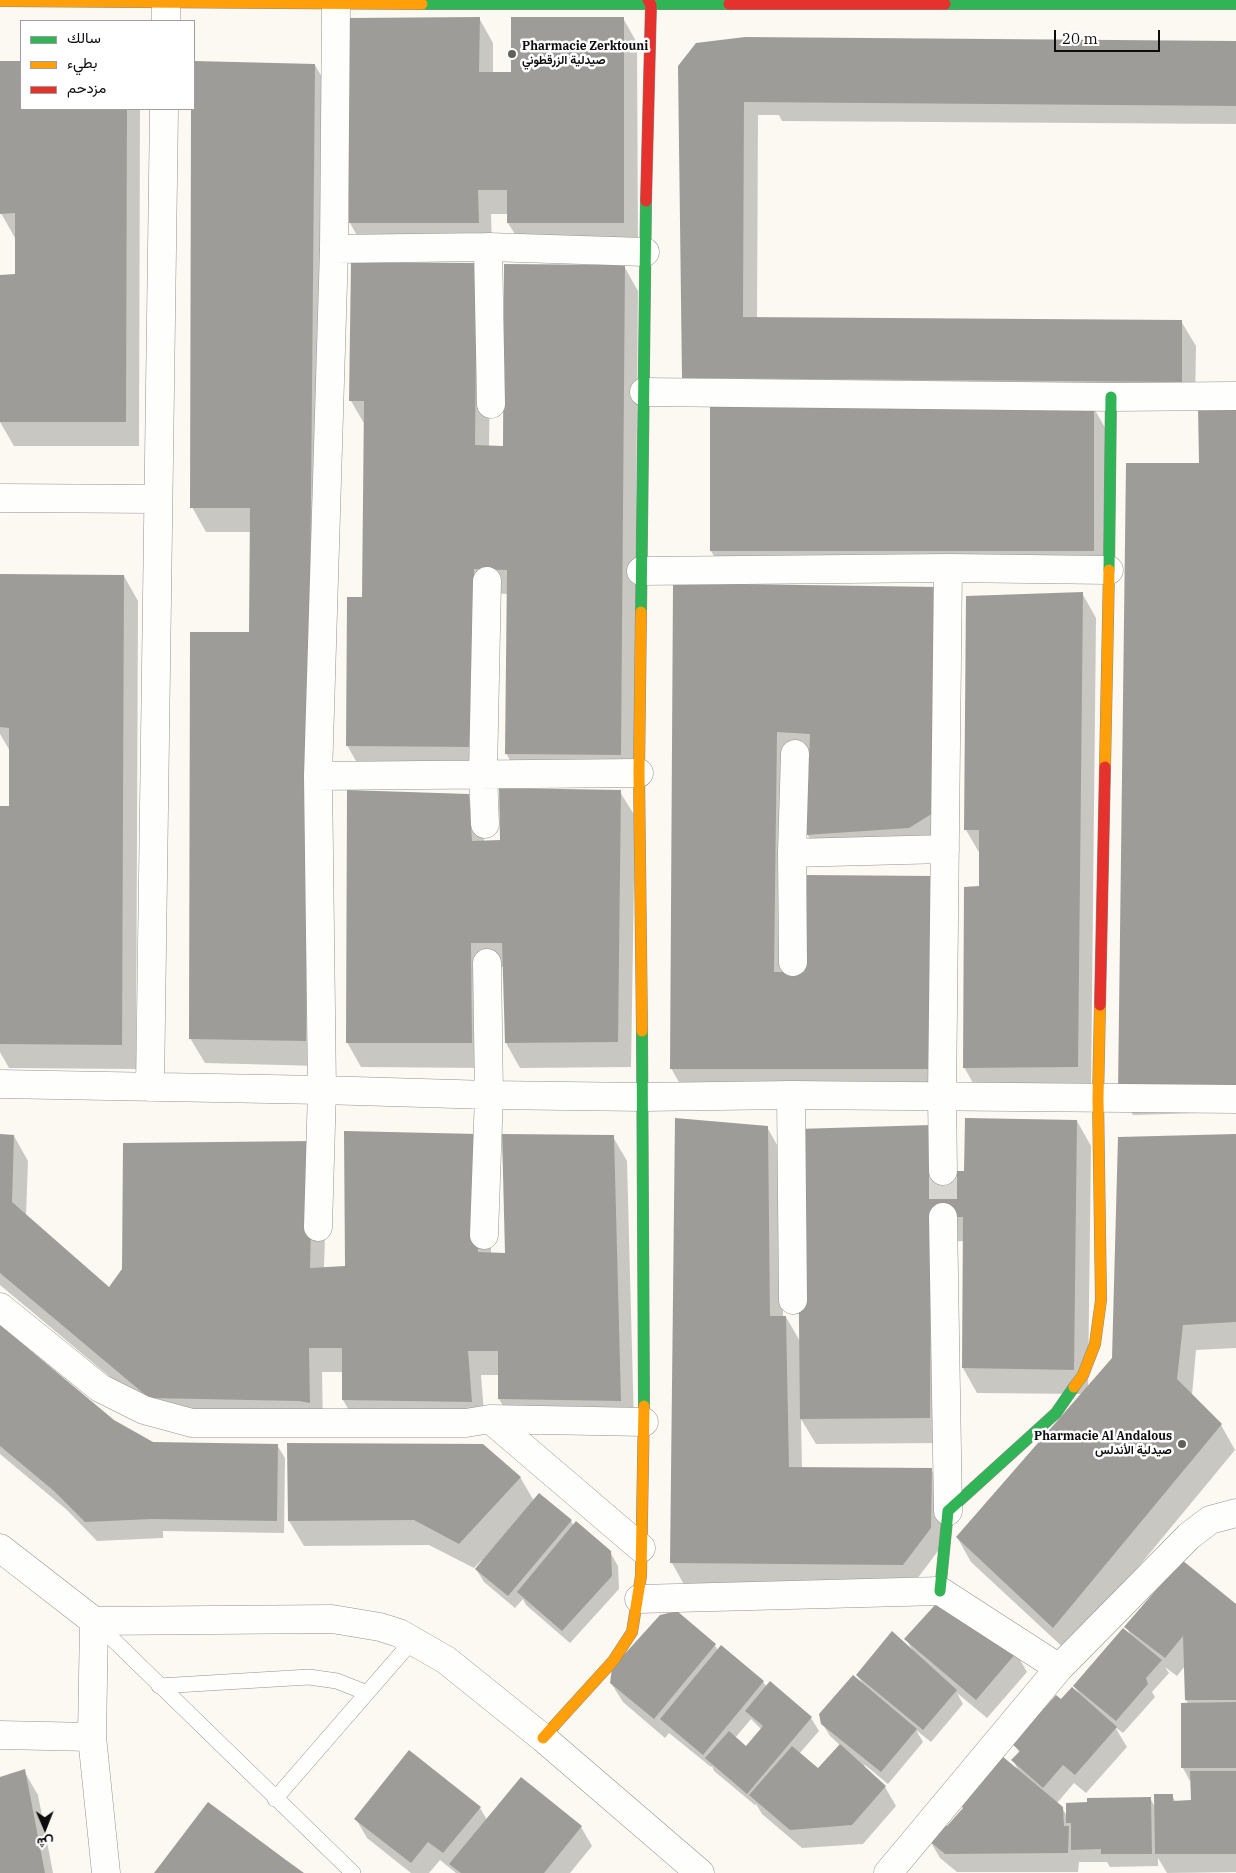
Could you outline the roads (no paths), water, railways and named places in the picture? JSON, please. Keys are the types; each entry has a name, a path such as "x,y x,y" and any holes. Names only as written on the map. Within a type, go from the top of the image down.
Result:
{"street":[{"path":"0,1 166,8 336,4 649,2 1236,4"},
{"path":"543,1738 613,1661 632,1632 642,1576 644,1422 643,1097 638,773 649,2"},
{"path":"318,1227 322,1090 318,776 334,250 336,4"},
{"path":"150,1087 164,110"},
{"path":"334,250 488,247 646,252"},
{"path":"488,247 491,404"},
{"path":"644,392 1111,397 1236,396"},
{"path":"948,1511 1056,1413 1083,1375 1095,1344 1101,1300 1098,1098 1111,397"},
{"path":"0,498 157,499"},
{"path":"641,571 948,568 1109,570"},
{"path":"943,1171 944,849 948,568"},
{"path":"485,824 483,773 487,580"},
{"path":"793,962 792,853 794,754"},
{"path":"318,776 638,773"},
{"path":"792,853 944,849"},
{"path":"484,1235 489,1095 488,963"},
{"path":"0,1084 643,1097 792,1095 1236,1099"},
{"path":"792,1095 793,1300"},
{"path":"940,1591 948,1511 943,1217"},
{"path":"0,1307 100,1388 144,1410 192,1423 466,1423 490,1419 644,1422"},
{"path":"490,1419 641,1548"},
{"path":"888,1873 1059,1668 1189,1536 1210,1520 1236,1513"},
{"path":"0,1548 94,1621 332,1619 380,1627 399,1633 446,1660 543,1738 700,1873"},
{"path":"639,1599 940,1591 1059,1668"},
{"path":"94,1621 92,1737 106,1873"},
{"path":"0,1735 92,1737"}],"lane":[{"path":"94,1621 353,1873"},
{"path":"275,1799 413,1640"},
{"path":"159,1686 309,1677 337,1681 367,1693"}],"tunnel":[{"path":"943,1171 943,1217"}],"place":[{"name":"Pharmacie Zerktouni صيدلية الزرقطوني","path":"512,54"},
{"name":"Pharmacie Al Andalous صيدلية الأندلس","path":"1182,1444"}]}
